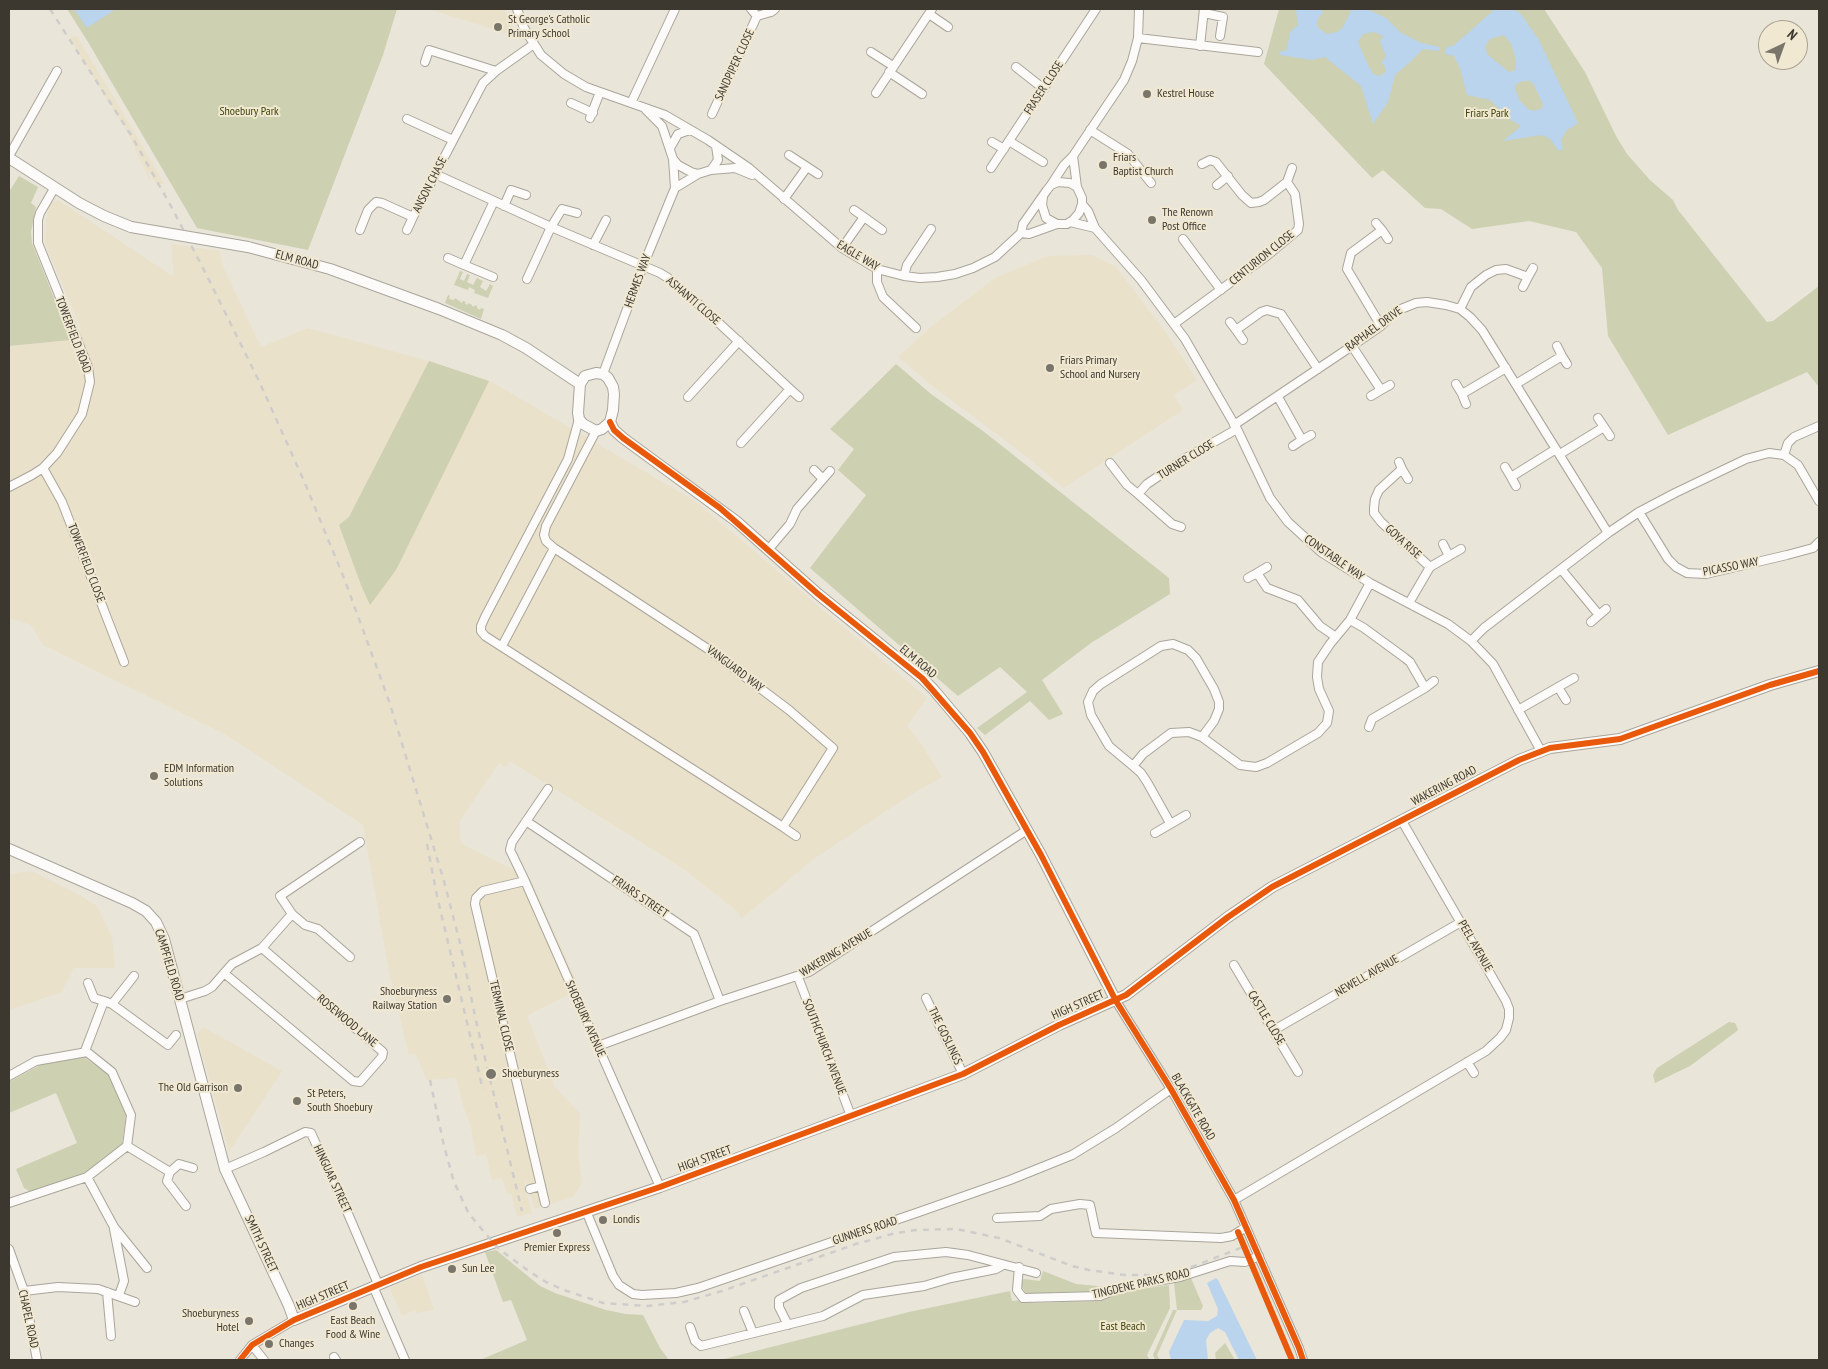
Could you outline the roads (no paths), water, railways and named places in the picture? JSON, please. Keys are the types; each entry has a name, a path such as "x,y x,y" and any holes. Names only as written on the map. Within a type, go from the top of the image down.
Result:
{"street":[{"path":"517,9 524,28 541,55 564,74 600,92 664,115 716,146 718,160 711,170 698,174 675,188"},
{"path":"631,103 675,9"},
{"name":"SANDPIPER CLOSE","path":"751,9 757,16"},
{"name":"SANDPIPER CLOSE","path":"712,114 757,16 775,9"},
{"path":"1057,224 1046,218 1042,205 1043,196 1064,165 1073,156 1124,80 1132,62 1138,38 1138,9"},
{"name":"FRASER CLOSE","path":"991,168 1044,89 1093,10"},
{"path":"876,93 930,11 948,27"},
{"path":"1200,46 1204,11 1223,17 1220,36"},
{"path":"1138,38 1258,52"},
{"name":"ANSON CHASE","path":"360,230 368,210 376,202 413,217 483,83 496,71 534,44"},
{"path":"426,62 429,50 496,71"},
{"path":"871,52 922,94"},
{"path":"1016,68 1044,89"},
{"path":"9,157 57,71"},
{"path":"571,103 592,116 600,92"},
{"path":"645,108 662,126 673,159 685,169 698,174"},
{"path":"406,119 453,140"},
{"path":"670,148 678,134 690,130"},
{"path":"1090,130 1128,154 1152,183"},
{"path":"1009,141 1043,162"},
{"path":"992,142 1004,149"},
{"name":"EAGLE WAY","path":"716,146 741,162 842,248 877,270 904,276 937,277 955,274 973,268 995,256 1021,233 1023,224 1043,196"},
{"path":"789,155 818,174"},
{"path":"1070,222 1076,217 1082,204 1082,198 1077,187 1073,156"},
{"name":"ELM ROAD","path":"9,157 104,216 131,227 248,247 330,269 466,320 512,340 580,384"},
{"name":"HERMES WAY","path":"603,374 643,266 675,188 673,159"},
{"path":"1202,164 1210,160 1216,162 1242,195 1251,203 1264,200 1287,182 1292,168"},
{"path":"784,199 807,167"},
{"name":"EAGLE WAY","path":"711,170 735,168 745,171 763,182"},
{"name":"ASHANTI CLOSE","path":"435,174 668,278 799,397"},
{"path":"1217,185 1228,176"},
{"path":"1051,185 1064,182 1077,187"},
{"name":"CENTURION CLOSE","path":"1174,324 1298,230 1295,194 1287,182"},
{"name":"TOWERFIELD ROAD","path":"9,487 43,468 57,453 82,414 90,382 88,367 38,243 38,220 40,213 55,187"},
{"path":"504,206 511,190 526,195"},
{"path":"464,265 494,201"},
{"name":"CONSTABLE WAY","path":"1082,204 1088,211 1095,228 1133,269 1200,363 1236,427 1264,486 1288,522 1321,552 1370,583 1448,624 1471,641 1493,664 1541,751"},
{"path":"527,280 551,227 562,209 577,213"},
{"path":"854,210 882,230"},
{"path":"407,230 413,217"},
{"path":"842,248 864,217"},
{"path":"593,245 606,220"},
{"path":"1021,233 1030,234 1057,224 1070,222 1095,228"},
{"path":"1376,223 1388,239"},
{"path":"904,276 907,265 931,230"},
{"path":"1381,326 1347,269 1351,254 1382,230"},
{"path":"1183,239 1221,290"},
{"path":"448,258 493,277"},
{"path":"1523,287 1533,268"},
{"path":"1460,309 1471,287 1496,270 1506,269 1528,277"},
{"path":"877,270 877,282 883,297 916,328"},
{"name":"RAPHAEL DRIVE","path":"1236,427 1381,326 1396,311 1416,303 1437,303 1460,309 1482,330 1608,533"},
{"path":"1236,330 1267,310 1281,314 1318,369"},
{"path":"1230,322 1243,340"},
{"path":"688,397 739,342"},
{"path":"1352,346 1381,390"},
{"path":"1557,346 1567,364"},
{"path":"1516,384 1562,356"},
{"path":"1462,394 1506,368"},
{"path":"579,419 587,427 596,431 602,429 610,422 613,410 613,387 608,378 603,374 589,374 585,376 580,384 578,392 579,419 568,459 481,626 482,631 485,636 796,836"},
{"path":"1456,384 1466,404"},
{"path":"1371,396 1390,385"},
{"path":"741,443 790,389"},
{"path":"1278,397 1302,440"},
{"path":"1598,418 1610,436"},
{"name":"ELM ROAD","path":"610,422 614,430 622,438 720,508 933,690 970,733 983,752 1070,908 1116,1000"},
{"path":"1784,455 1788,443 1794,437 1819,426"},
{"name":"TURNER CLOSE","path":"1138,494 1147,484 1236,427"},
{"path":"1511,477 1604,427"},
{"path":"502,646 554,548 548,545 544,535 546,526 596,431"},
{"path":"1294,446 1311,435"},
{"path":"1471,641 1484,628 1608,533 1639,512 1746,459 1769,453 1784,455 1798,464 1819,501"},
{"path":"1110,463 1127,485 1172,524 1181,527"},
{"name":"GOYA RISE","path":"1408,479 1401,466 1376,494 1374,513 1381,522 1430,567"},
{"path":"1505,467 1516,486"},
{"name":"TOWERFIELD CLOSE","path":"43,468 62,502 124,662"},
{"path":"814,470 823,479"},
{"path":"768,550 790,524 797,509 830,471"},
{"path":"543,506 554,512"},
{"name":"PICASSO WAY","path":"1639,512 1668,559 1676,567 1687,573 1706,574 1787,555 1813,548 1819,542"},
{"path":"1443,544 1449,556"},
{"name":"VANGUARD WAY","path":"554,548 708,649 789,710 833,748 783,827"},
{"name":"GOYA RISE","path":"1409,603 1430,567 1461,549"},
{"path":"1248,578 1267,567"},
{"path":"1561,569 1599,615"},
{"path":"1257,573 1267,588 1298,600 1320,626 1336,637"},
{"path":"1134,766 1150,748 1172,733 1189,732 1202,737 1240,765 1252,767 1267,763 1318,733 1327,723 1329,711 1317,677 1318,662 1325,650 1350,620 1370,583"},
{"path":"1591,622 1606,609"},
{"path":"1350,620 1410,662 1425,688"},
{"path":"1170,823 1141,773 1109,746 1090,715 1088,702 1090,696 1100,684 1161,646 1173,644 1188,650 1196,658 1214,689 1219,702 1219,709 1214,721 1202,737"},
{"name":"WAKERING ROAD","path":"1116,1000 1134,990 1228,917 1272,887 1519,760 1541,751 1559,747 1620,739 1770,685 1819,671"},
{"path":"1518,710 1574,678"},
{"path":"1369,727 1372,719 1434,681"},
{"path":"1558,687 1566,700"},
{"path":"526,821 548,789"},
{"path":"1155,833 1186,814"},
{"name":"SHOEBURY AVENUE","path":"526,821 512,842 510,850 660,1187"},
{"name":"FRIARS STREET","path":"526,821 694,934 720,1001"},
{"name":"PEEL AVENUE","path":"1234,1200 1486,1051 1506,1030 1509,1009 1402,821"},
{"name":"WAKERING AVENUE","path":"598,1046 720,1001 798,977 820,966 1027,830"},
{"path":"350,957 318,929 305,925 292,914 280,896 360,842"},
{"name":"CAMPFIELD ROAD","path":"9,850 132,903 146,911 156,922 162,933 225,1169"},
{"name":"TERMINAL CLOSE","path":"525,881 483,891 476,898 475,904 545,1203"},
{"path":"180,999 212,987 238,960 262,948 292,914"},
{"name":"NEWELL AVENUE","path":"1274,1030 1461,922"},
{"name":"ROSEWOOD LANE","path":"224,973 353,1081 360,1082 382,1057 382,1052 262,948"},
{"name":"CASTLE CLOSE","path":"1234,964 1298,1072"},
{"path":"112,1004 134,976"},
{"name":"SOUTHCHURCH AVENUE","path":"798,977 852,1116"},
{"path":"88,983 94,998 112,1004 168,1045 176,1035"},
{"name":"THE GOSLINGS","path":"926,998 963,1074"},
{"name":"HIGH STREET","path":"294,1320 376,1285 449,1257 490,1245 660,1187 963,1074 1059,1025 1116,1000"},
{"name":"BLACKGATE ROAD","path":"1116,1000 1171,1089 1234,1200 1303,1360"},
{"path":"85,1051 104,1001"},
{"path":"9,1076 36,1061 85,1051 111,1070 131,1115 127,1146 87,1177 9,1203"},
{"path":"36,1061 38,1072"},
{"path":"1467,1062 1474,1073"},
{"name":"GUNNERS ROAD","path":"586,1211 613,1276 619,1285 633,1294 676,1293 698,1288 928,1209 1010,1180 1072,1155 1116,1128 1171,1089"},
{"name":"HINGUAR STREET","path":"225,1169 305,1132 311,1133 346,1209 376,1285"},
{"path":"127,1146 170,1172"},
{"path":"186,1206 167,1181 170,1172 179,1164 193,1168"},
{"name":"SMITH STREET","path":"225,1169 294,1320"},
{"path":"87,1177 114,1227 148,1268"},
{"path":"530,1189 541,1186"},
{"path":"997,1218 1040,1216 1051,1209 1080,1204 1090,1205 1096,1233 1221,1238 1232,1236 1246,1227"},
{"path":"114,1227 124,1281 119,1295"},
{"name":"CHAPEL ROAD","path":"9,1249 24,1291 37,1360"},
{"path":"788,1325 779,1307 780,1300 801,1288 894,1256 946,1252 968,1254 1036,1273"},
{"name":"TINGDENE PARKS ROAD","path":"1019,1267 1017,1290 1023,1298 1100,1296 1122,1288 1180,1277 1230,1261 1244,1262 1259,1256"},
{"path":"690,1327 695,1341 701,1346 823,1316 863,1295 924,1286 951,1278 996,1269 1003,1265"},
{"path":"376,1285 405,1360"},
{"path":"24,1291 58,1287 98,1289 135,1302"},
{"path":"107,1292 111,1336"},
{"path":"744,1311 753,1334"},
{"path":"240,1360 252,1344 294,1320"},
{"path":"252,1344 264,1360"}],"water":[{"path":"74,9 116,9 87,28"},
{"path":"1296,9 1322,9 1323,13 1317,19 1317,27 1327,34 1337,32 1343,27 1351,11 1349,9 1367,9 1386,18 1400,32 1421,43 1440,47 1439,51 1423,49 1395,75 1388,102 1373,124 1361,86 1325,57 1312,60 1280,55 1279,52 1287,50 1290,32 1298,25","holes":["1374,32 1383,36 1380,42 1386,56 1381,64 1384,64 1386,72 1379,76 1373,74 1358,42 1363,34"]},
{"path":"1495,9 1513,9 1521,14 1539,40 1578,123 1566,131 1561,140 1563,150 1558,150 1550,139 1542,135 1503,141 1521,126 1511,120 1490,100 1467,95 1460,68 1454,56 1445,54 1446,47 1453,46","holes":["1504,35 1512,45 1516,62 1516,70 1509,72 1487,54 1485,46 1490,39","1530,81 1534,85 1543,105 1541,109 1533,111 1520,101 1515,89 1516,84"]},
{"path":"1216,1278 1257,1360 1239,1360 1225,1332 1218,1328 1210,1333 1206,1340 1208,1360 1171,1360 1169,1352 1184,1320 1208,1321 1217,1316 1218,1309 1207,1283"}],"railway":[{"path":"50,9 131,135 172,208 259,381 304,481 344,578 389,701 444,881 522,1211"},
{"path":"427,844 437,896 483,1090"},
{"path":"430,1080 454,1182 468,1212 499,1249 530,1272 564,1290 603,1303 647,1306 684,1302 722,1291 856,1244 915,1230 956,1229 999,1238 1072,1266 1124,1275 1151,1275 1184,1270 1243,1247"}],"place":[{"name":"St George's Catholic Primary School","path":"498,27"},
{"name":"Kestrel House","path":"1147,94"},
{"name":"Friars Baptist Church","path":"1103,165"},
{"name":"The Renown Post Office","path":"1152,220"},
{"name":"Friars Primary School and Nursery","path":"1050,368"},
{"name":"EDM Information Solutions","path":"154,776"},
{"name":"Shoeburyness Railway Station","path":"447,999"},
{"name":"Shoeburyness","path":"491,1074"},
{"name":"The Old Garrison","path":"238,1088"},
{"name":"St Peters, South Shoebury","path":"297,1101"},
{"name":"Londis","path":"603,1220"},
{"name":"Premier Express","path":"557,1233"},
{"name":"Sun Lee","path":"452,1269"},
{"name":"East Beach Food & Wine","path":"353,1306"},
{"name":"Shoeburyness Hotel","path":"249,1321"},
{"name":"Changes","path":"269,1344"}],"park label":[{"name":"Shoebury Park","path":"249,112"},
{"name":"Friars Park","path":"1487,114"},
{"name":"East Beach","path":"1123,1327"}]}
